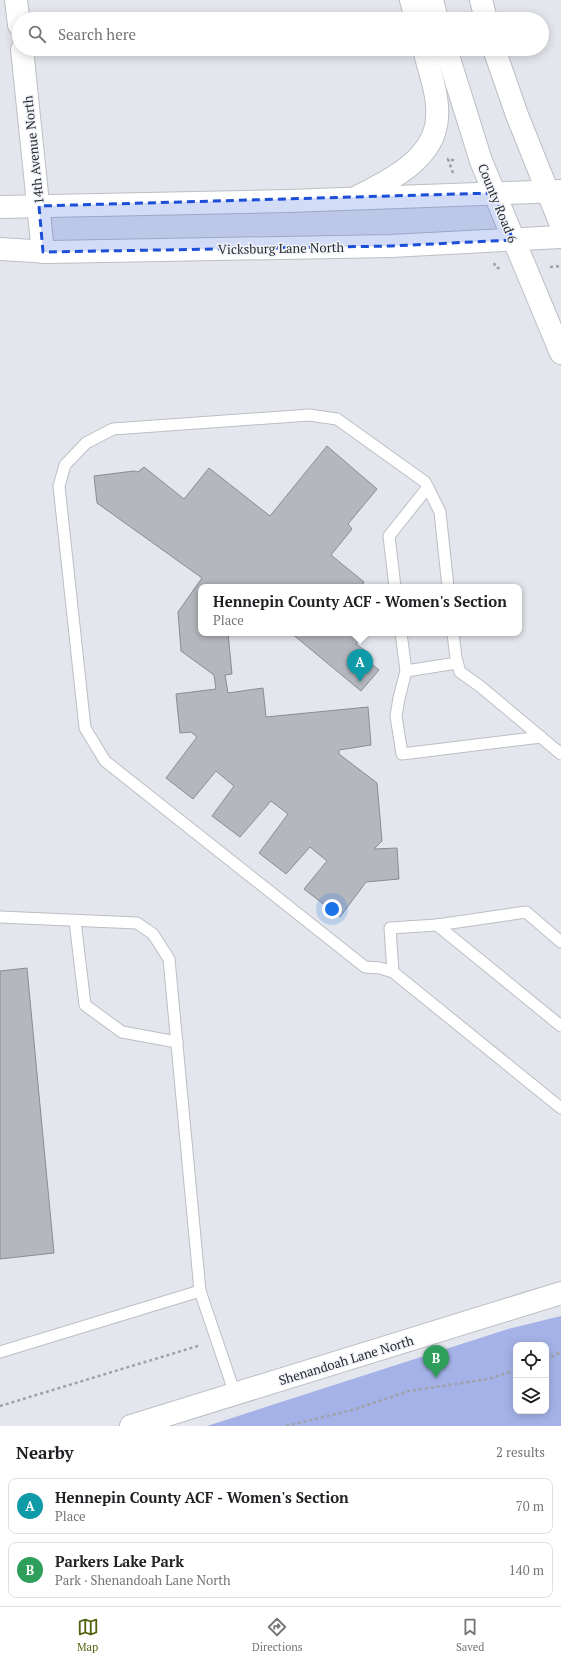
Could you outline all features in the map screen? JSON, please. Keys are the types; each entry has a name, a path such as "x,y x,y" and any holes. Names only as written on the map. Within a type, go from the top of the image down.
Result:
{"main road":[{"path":"16,0 18,12"},
{"path":"411,0 414,12"},
{"path":"432,0 435,12"},
{"path":"481,0 484,12"},
{"name":"14th Avenue North","path":"23,56 43,252"},
{"path":"356,198 411,166 430,144 437,118 436,96 426,56"},
{"name":"County Road 6","path":"448,56 468,126 480,161 561,353"},
{"path":"496,56 517,115 554,191 561,225"},
{"path":"0,207 356,198 554,191"},
{"name":"Vicksburg Lane North","path":"0,249 43,252 391,246 561,237"},
{"name":"Shenandoah Lane North","path":"131,1426 561,1293"}],"lane":[{"path":"448,584 440,512 425,482 337,418 309,415 113,429 86,443 65,465 59,486 85,728 105,761 365,967 380,968 393,972 561,1108"},
{"path":"395,584 389,536 428,487"},
{"path":"401,636 406,671 396,716 402,754 541,737"},
{"path":"454,636 460,672 481,687 561,754"},
{"path":"406,671 458,663"},
{"path":"393,972 390,928 437,925 526,912 561,942"},
{"path":"0,917 136,923 153,934 169,959 200,1291 235,1394"},
{"path":"75,921 84,1005 122,1032 177,1042"},
{"path":"437,925 561,1026"},
{"path":"0,1352 200,1291"}],"path":[{"path":"0,1406 217,1341"},
{"path":"549,1358 561,1352"},
{"path":"286,1426 352,1410 409,1391 488,1379 513,1371"}],"highlighted area":[{"path":"494,193 513,240 391,246 43,252 39,206"}],"shaded area":[{"path":"561,1316 561,1426 207,1426 508,1329"}],"building":[{"path":"327,446 377,489 348,524 352,529 331,555 364,582 363,584 198,584 198,636 228,636 232,674 225,675 228,693 263,688 266,717 368,707 371,745 339,750 339,754 377,783 382,841 374,849 397,848 399,879 366,882 340,917 304,889 327,861 310,847 286,874 259,853 288,814 271,801 240,837 212,816 234,786 216,771 193,799 166,778 197,737 191,732 180,733 176,694 216,689 214,675 181,651 178,612 202,578 97,503 94,476 134,471 138,472 144,467 184,499 209,468 270,516"},
{"path":"295,636 363,636 356,644 367,652 364,658 379,670 361,691"},
{"path":"27,968 54,1253 0,1259 0,971"}],"place":[{"name":"Hennepin County ACF - Women's Section","path":"360,682"},
{"name":"Parkers Lake Park","path":"436,1378"}]}
